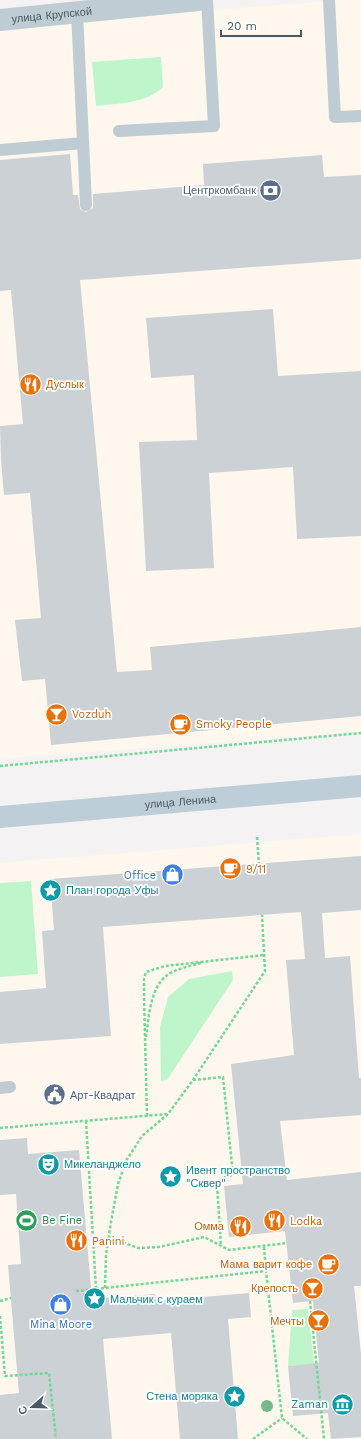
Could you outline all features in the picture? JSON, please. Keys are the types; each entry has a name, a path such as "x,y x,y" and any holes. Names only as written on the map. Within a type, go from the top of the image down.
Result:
{"main road":[{"name":"улица Ленина","path":"0,817 361,786"}],"street":[{"name":"улица Крупской","path":"0,20 77,12 125,4 198,0"}],"lane":[{"path":"119,131 214,126 207,0"},
{"path":"329,0 335,118 361,116"},
{"path":"77,12 86,205"},
{"path":"0,150 83,143"}],"path":[{"path":"0,766 361,733"},
{"path":"257,837 259,864"},
{"path":"105,1288 106,1255 118,1184 126,1161 142,1136 168,1114 193,1080 265,971 262,915"},
{"path":"147,1116 144,979 146,972 165,966 264,955"},
{"path":"145,1043 150,1007 159,983 167,975 206,962"},
{"path":"193,1080 223,1077 233,1175 223,1177 217,1184 221,1246"},
{"path":"0,1128 168,1114"},
{"path":"86,1121 96,1289"},
{"path":"109,1237 138,1248 159,1247 204,1237 229,1250 264,1247 287,1243"},
{"path":"264,1247 282,1418 307,1439"},
{"path":"76,1291 266,1271"},
{"path":"0,1301 11,1298"},
{"path":"310,1301 324,1439"},
{"path":"0,1316 5,1376 49,1373 56,1439"},
{"path":"253,1439 282,1418"}],"shaded area":[{"path":"344,0 361,0 361,732 0,759 0,26"},
{"path":"361,834 361,1439 0,1439 0,863"}],"green space":[{"path":"161,57 163,87 156,93 131,102 96,106 92,62"},
{"path":"31,881 38,974 0,977 0,883"},
{"path":"232,971 233,980 167,1080 161,1081 160,1027 168,997 189,979"},
{"path":"308,1309 314,1364 288,1366 292,1310"}],"building":[{"path":"70,154 73,195 78,195 80,209 86,212 93,208 93,194 204,185 203,164 322,155 324,177 361,175 361,259 80,280 117,672 152,670 150,647 361,627 361,716 51,745 45,679 22,681 15,620 41,618 30,493 4,495 0,426 23,424 11,290 0,291 0,160"},
{"path":"273,309 278,376 361,371 361,536 297,539 293,467 209,473 214,568 146,571 139,442 197,440 194,375 151,378 146,318"},
{"path":"361,856 361,910 322,913 325,958 350,956 359,1078 361,1078 361,1115 280,1121 287,1180 361,1172 361,1286 354,1286 361,1354 361,1437 331,1439 328,1413 293,1416 288,1366 319,1363 313,1301 293,1303 285,1231 229,1237 224,1186 243,1184 231,1064 294,1055 286,960 305,959 301,912 103,927 111,1036 0,1044 0,992 46,988 42,931 54,930 50,879"},
{"path":"27,1138 28,1154 79,1150 92,1299 155,1294 156,1301 249,1293 251,1317 228,1319 238,1439 180,1439 171,1333 103,1339 112,1439 0,1439 0,1395 19,1393 8,1265 21,1264 16,1194 0,1195 0,1140"}],"place":[{"name":"Центркомбанк","path":"271,190"},
{"name":"Дуслык","path":"31,384"},
{"name":"Vozduh","path":"56,714"},
{"name":"Smoky People","path":"181,724"},
{"name":"9/11","path":"231,869"},
{"name":"Office","path":"172,875"},
{"name":"План города Уфы","path":"50,890"},
{"name":"Арт-Квадрат","path":"55,1095"},
{"name":"Микеланджело","path":"49,1164"},
{"name":"Ивент пространство \"Сквер\"","path":"171,1176"},
{"name":"Be Fine","path":"26,1220"},
{"name":"Lodka","path":"274,1221"},
{"name":"Омма","path":"240,1226"},
{"name":"Panini","path":"77,1241"},
{"name":"Мама варит кофе","path":"328,1264"},
{"name":"Крепость","path":"313,1288"},
{"name":"Мальчик с кураем","path":"94,1299"},
{"name":"Mina Moore","path":"61,1304"},
{"name":"Мечты","path":"319,1321"},
{"name":"Стена моряка","path":"234,1396"},
{"name":"Zaman","path":"343,1404"}]}
